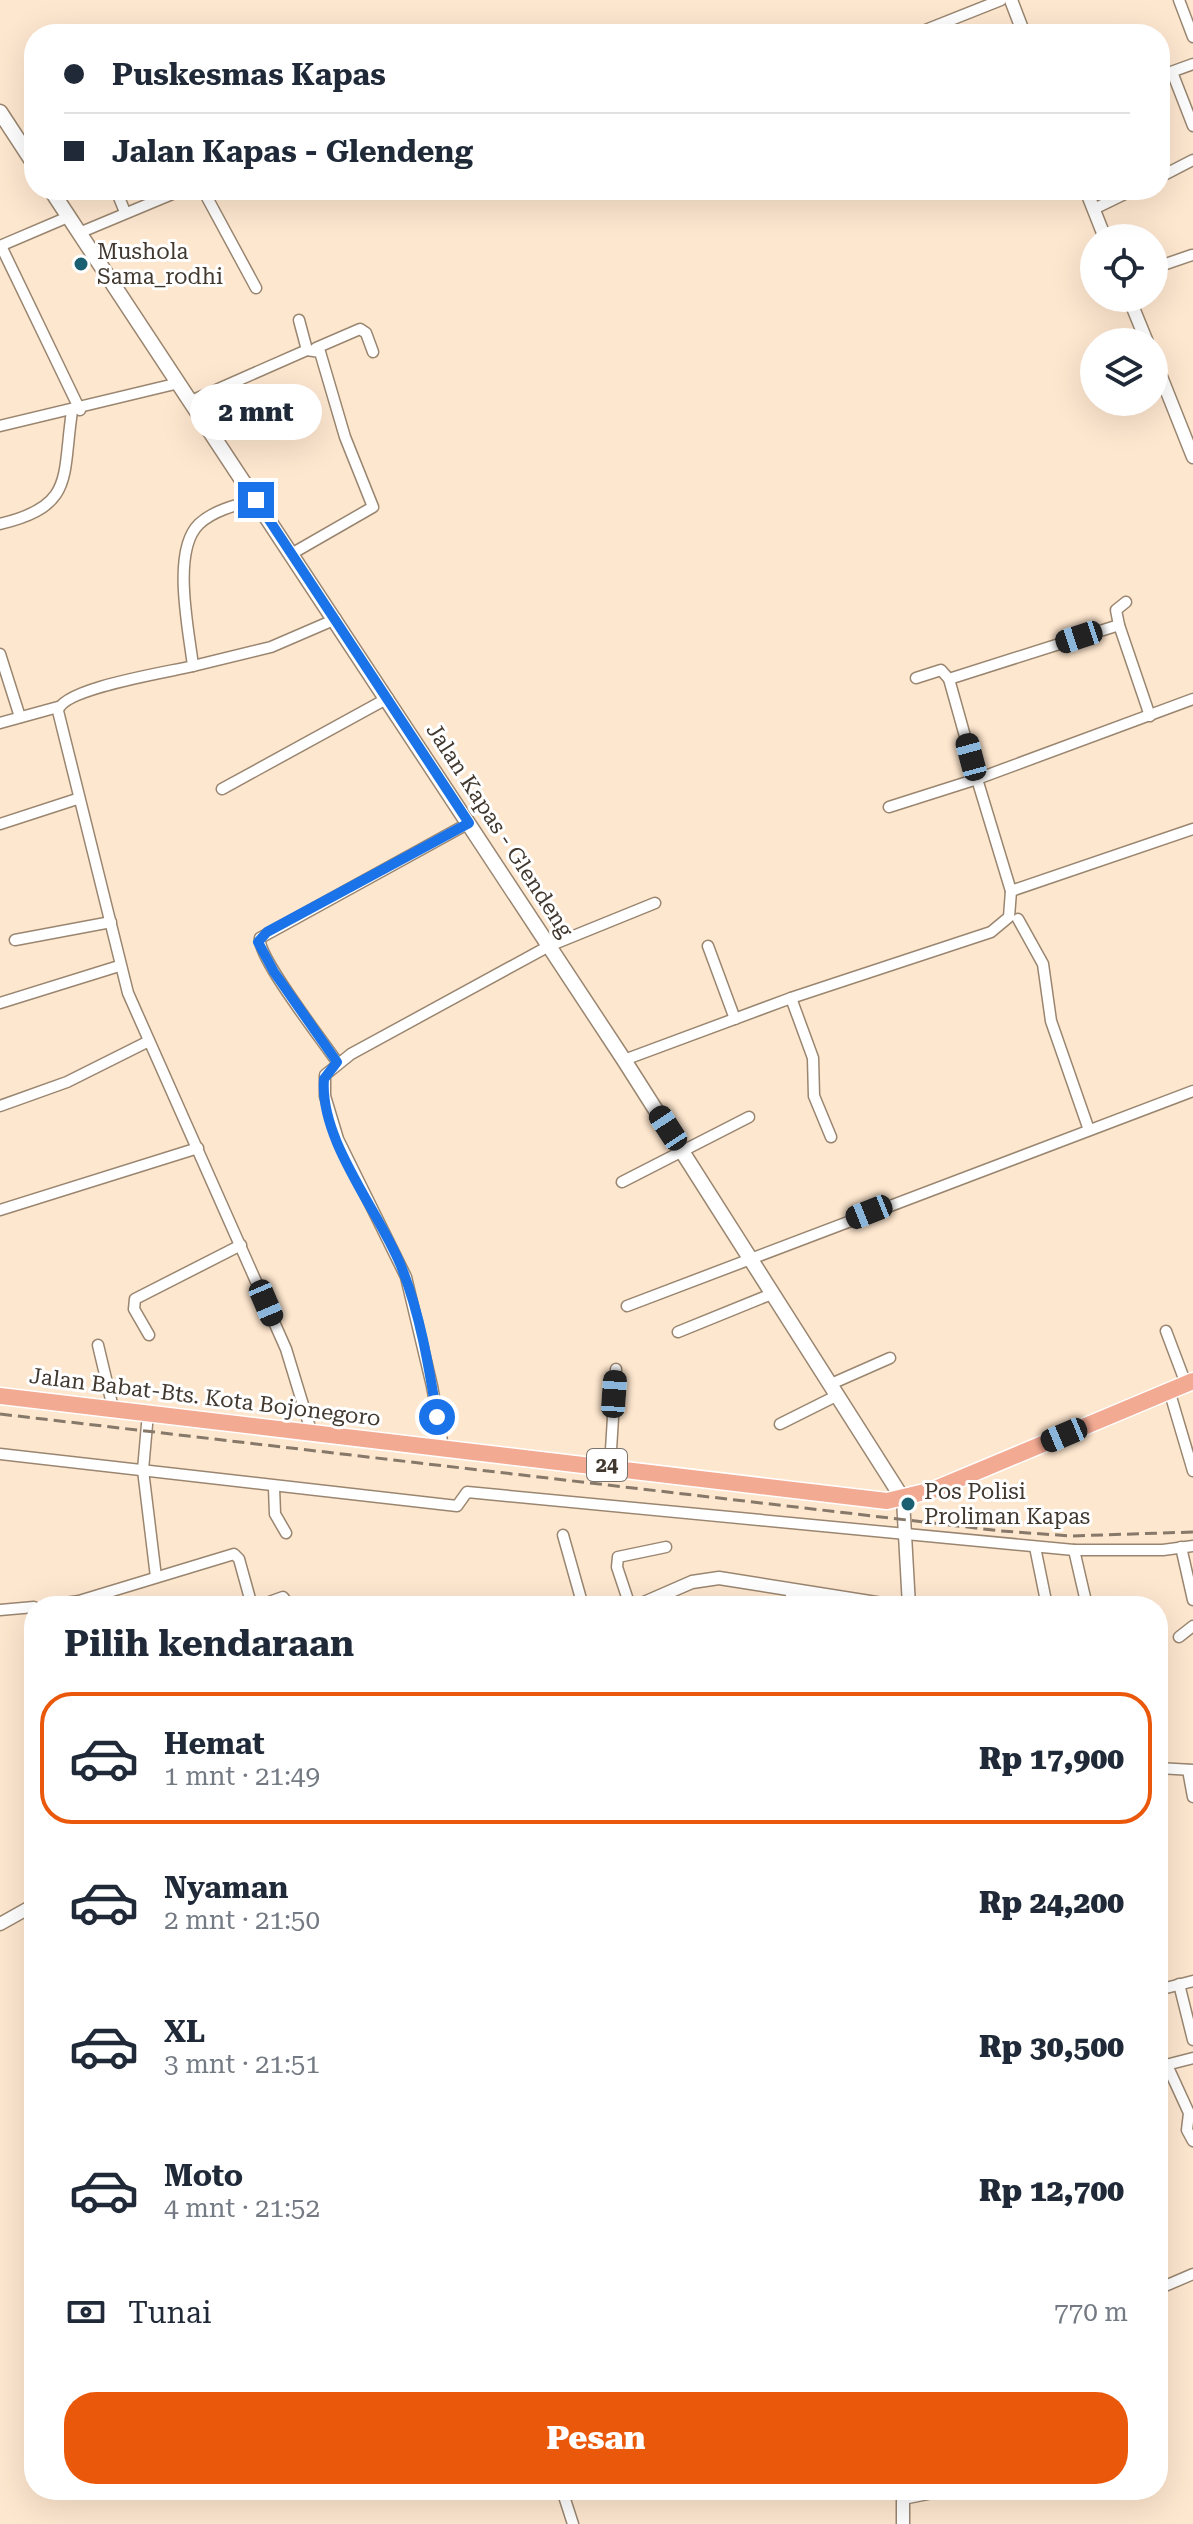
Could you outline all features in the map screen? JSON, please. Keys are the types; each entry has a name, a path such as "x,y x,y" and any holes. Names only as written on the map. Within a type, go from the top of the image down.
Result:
{"highway":[{"name":"Jalan Babat-Bts. Kota Bojonegoro","path":"0,1396 610,1466 872,1500 903,1499 933,1490 1190,1382"}],"main road":[{"path":"0,112 24,139"},
{"name":"Jalan Kapas - Glendeng","path":"57,200 293,553 624,1060 903,1499"}],"street":[{"path":"941,24 1001,0"},
{"path":"1011,0 1020,24"},
{"path":"1179,0 1193,37"},
{"path":"1193,64 1172,72 1193,126"},
{"path":"1170,172 1193,160"},
{"path":"120,200 125,212"},
{"path":"79,233 156,200"},
{"path":"208,200 256,288"},
{"path":"1090,200 1100,224"},
{"path":"1094,209 1112,200"},
{"path":"0,524 42,510 57,496 76,410 0,246 68,217"},
{"path":"1168,263 1192,255"},
{"path":"293,553 373,507 345,437 324,361 311,349 299,320"},
{"path":"191,401 360,329 366,333 373,352"},
{"path":"0,426 179,383"},
{"path":"1168,389 1189,433 1193,457"},
{"path":"193,666 184,583 191,536 197,526 215,513 256,500"},
{"path":"1126,602 1116,610 1119,625 1150,716"},
{"path":"0,723 58,707 63,700 83,692 271,647 336,619"},
{"path":"949,679 1119,625"},
{"path":"0,654 20,717"},
{"path":"916,678 941,670 949,679 1018,919 1043,964 1051,1021 1089,1130"},
{"path":"222,789 388,698"},
{"path":"889,807 977,779 1193,699"},
{"path":"58,707 77,799 111,922 119,966 147,1042 198,1148 294,1370 311,1431"},
{"path":"0,824 77,799"},
{"path":"337,1062 274,972 260,949 260,938 469,823"},
{"path":"1012,896 1193,829"},
{"path":"1001,927 1011,912 1012,896"},
{"path":"443,1447 406,1277 358,1186 328,1109 324,1079 337,1062 549,946 655,903"},
{"path":"624,1060 791,998 1013,925 1018,919"},
{"path":"15,940 111,922"},
{"path":"708,946 735,1019"},
{"path":"0,1003 119,966"},
{"path":"791,998 813,1058 814,1096 831,1137"},
{"path":"0,1106 67,1082 147,1042"},
{"path":"627,1306 1193,1091"},
{"path":"622,1182 749,1117"},
{"path":"0,1210 198,1148"},
{"path":"149,1335 134,1309 135,1299 241,1245"},
{"path":"678,1332 774,1293"},
{"path":"1166,1331 1190,1382"},
{"path":"98,1345 113,1408"},
{"path":"780,1424 801,1417 808,1408 835,1390 890,1358"},
{"path":"610,1466 616,1369"},
{"path":"1169,1390 1193,1471"},
{"path":"148,1413 143,1470 156,1577"},
{"path":"0,1454 274,1488 457,1506 467,1492 1074,1550 1187,1547 1193,1600"},
{"path":"274,1488 275,1514 286,1533"},
{"path":"903,1499 909,1596"},
{"path":"563,1535 580,1596"},
{"path":"627,1596 617,1567 618,1557 666,1547"},
{"path":"1035,1547 1045,1596"},
{"path":"1074,1550 1085,1596"},
{"path":"95,1596 234,1554 240,1561 249,1596"},
{"path":"660,1596 692,1582 719,1578 834,1596"},
{"path":"791,1589 791,1596"},
{"path":"0,1610 24,1608"},
{"path":"1179,1637 1193,1626"},
{"path":"1168,1769 1190,1770 1193,1797"},
{"path":"0,1924 24,1911"},
{"path":"1168,1987 1193,1981"},
{"path":"1179,1984 1193,2040"},
{"path":"1168,2064 1193,2058"},
{"path":"1168,2076 1189,2113 1187,2130 1193,2141"},
{"path":"1168,2285 1193,2274"},
{"path":"565,2500 573,2524"},
{"path":"903,2500 903,2524"}],"railway":[{"path":"0,1414 1001,1531 1071,1536 1193,1532"}],"place":[{"name":"Mushola Sama_rodhi","path":"81,264"},
{"name":"Pos Polisi Proliman Kapas","path":"908,1504"}],"route":[{"path":"256,500 469,823 267,932 258,942 274,972 337,1062 324,1079 328,1109 358,1186 393,1247 406,1277 437,1417"}]}
